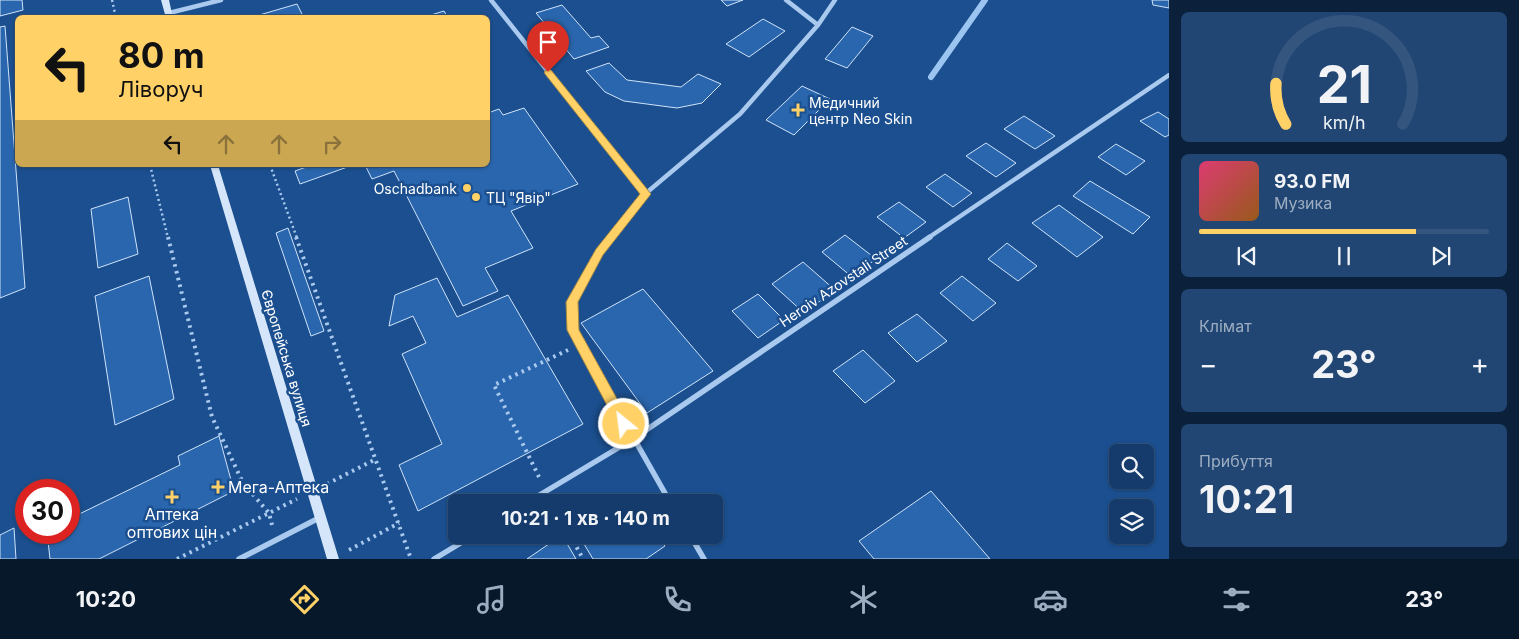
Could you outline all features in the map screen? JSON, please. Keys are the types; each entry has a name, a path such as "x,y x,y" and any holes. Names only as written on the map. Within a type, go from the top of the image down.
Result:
{"street":[{"path":"165,0 170,15 221,0"},
{"path":"491,0 645,194"},
{"path":"786,0 818,25"},
{"path":"665,494 573,330 572,302 600,252 645,194 740,114 818,25 835,0"},
{"name":"Heroiv Azovstali Street","path":"542,494 633,439 1169,75"},
{"name":"Європейська вулиця","path":"215,167 311,492 333,559"},
{"path":"239,559 319,518"},
{"path":"434,559 459,544"},
{"path":"695,544 704,559"}],"path":[{"path":"112,0 115,15"},
{"path":"150,167 212,417 243,483 269,513"},
{"path":"271,167 411,559"},
{"path":"546,492 494,385 580,344"},
{"path":"177,559 376,459"},
{"path":"333,559 398,523"},
{"path":"575,544 583,559"}],"building":[{"path":"0,0 22,0 23,10 0,16"},
{"path":"721,0 743,0 727,6"},
{"path":"1152,0 1169,0 1169,8 1153,5"},
{"path":"297,4 302,15 259,15"},
{"path":"562,5 591,38 599,36 609,47 574,59 536,13"},
{"path":"444,11 446,15 431,15"},
{"path":"763,19 785,31 749,57 726,44"},
{"path":"5,26 25,288 0,298 0,27"},
{"path":"852,27 873,36 847,68 825,59"},
{"path":"609,63 627,80 681,87 698,74 721,84 702,103 677,108 624,101 605,92 586,71"},
{"name":"Медичний центр Neo Skin","path":"802,86 830,99 794,135 766,120"},
{"name":"ТЦ \"Явір\"","path":"524,108 578,184 511,211 533,248 485,268 498,291 463,306 394,171 372,179 366,167 490,167 490,112 499,109 503,115"},
{"path":"1158,112 1169,119 1169,135 1165,137 1140,121"},
{"path":"1024,116 1055,136 1035,149 1004,129"},
{"path":"986,143 1016,163 996,177 966,156"},
{"path":"1116,144 1145,161 1126,175 1098,157"},
{"path":"306,167 347,167 300,184 295,171"},
{"path":"945,174 972,193 953,207 926,187"},
{"path":"1090,181 1150,217 1133,234 1073,196"},
{"path":"128,197 138,254 98,268 91,209"},
{"path":"899,202 926,222 904,238 877,217"},
{"path":"1059,205 1103,237 1077,257 1032,223"},
{"path":"288,228 324,331 311,336 276,233"},
{"path":"845,235 876,259 852,277 822,252"},
{"path":"1007,243 1037,266 1018,281 988,259"},
{"path":"803,262 835,290 804,313 772,284"},
{"path":"149,276 174,399 115,425 95,296"},
{"path":"962,276 996,303 973,321 940,293"},
{"path":"437,278 457,317 508,295 583,424 418,511 399,465 442,444 402,354 426,343 413,316 389,326 395,295"},
{"path":"643,289 713,371 647,413 581,323"},
{"path":"758,294 784,320 758,338 732,311"},
{"path":"917,314 947,341 917,362 888,333"},
{"path":"863,350 895,381 865,403 833,371"},
{"path":"219,436 234,491 99,559 50,559 48,544 80,544 80,514 180,465 178,456"},
{"path":"931,491 990,559 874,559 859,541"},
{"path":"14,528 16,559 0,559 0,535"},
{"path":"549,544 567,544 576,559 527,559"},
{"path":"584,544 664,544 665,546 646,559 593,559"}],"waterway":[{"path":"931,77 985,0"}],"place":[{"name":"Медичний центр Neo Skin","path":"798,110"},
{"name":"Oschadbank","path":"467,188"},
{"name":"ТЦ \"Явір\"","path":"476,197"},
{"name":"Мега-Аптека","path":"218,487"},
{"name":"Аптека оптових цін","path":"172,497"}],"route":[{"path":"548,72 645,194 600,252 572,302 573,330 624,424"}]}
